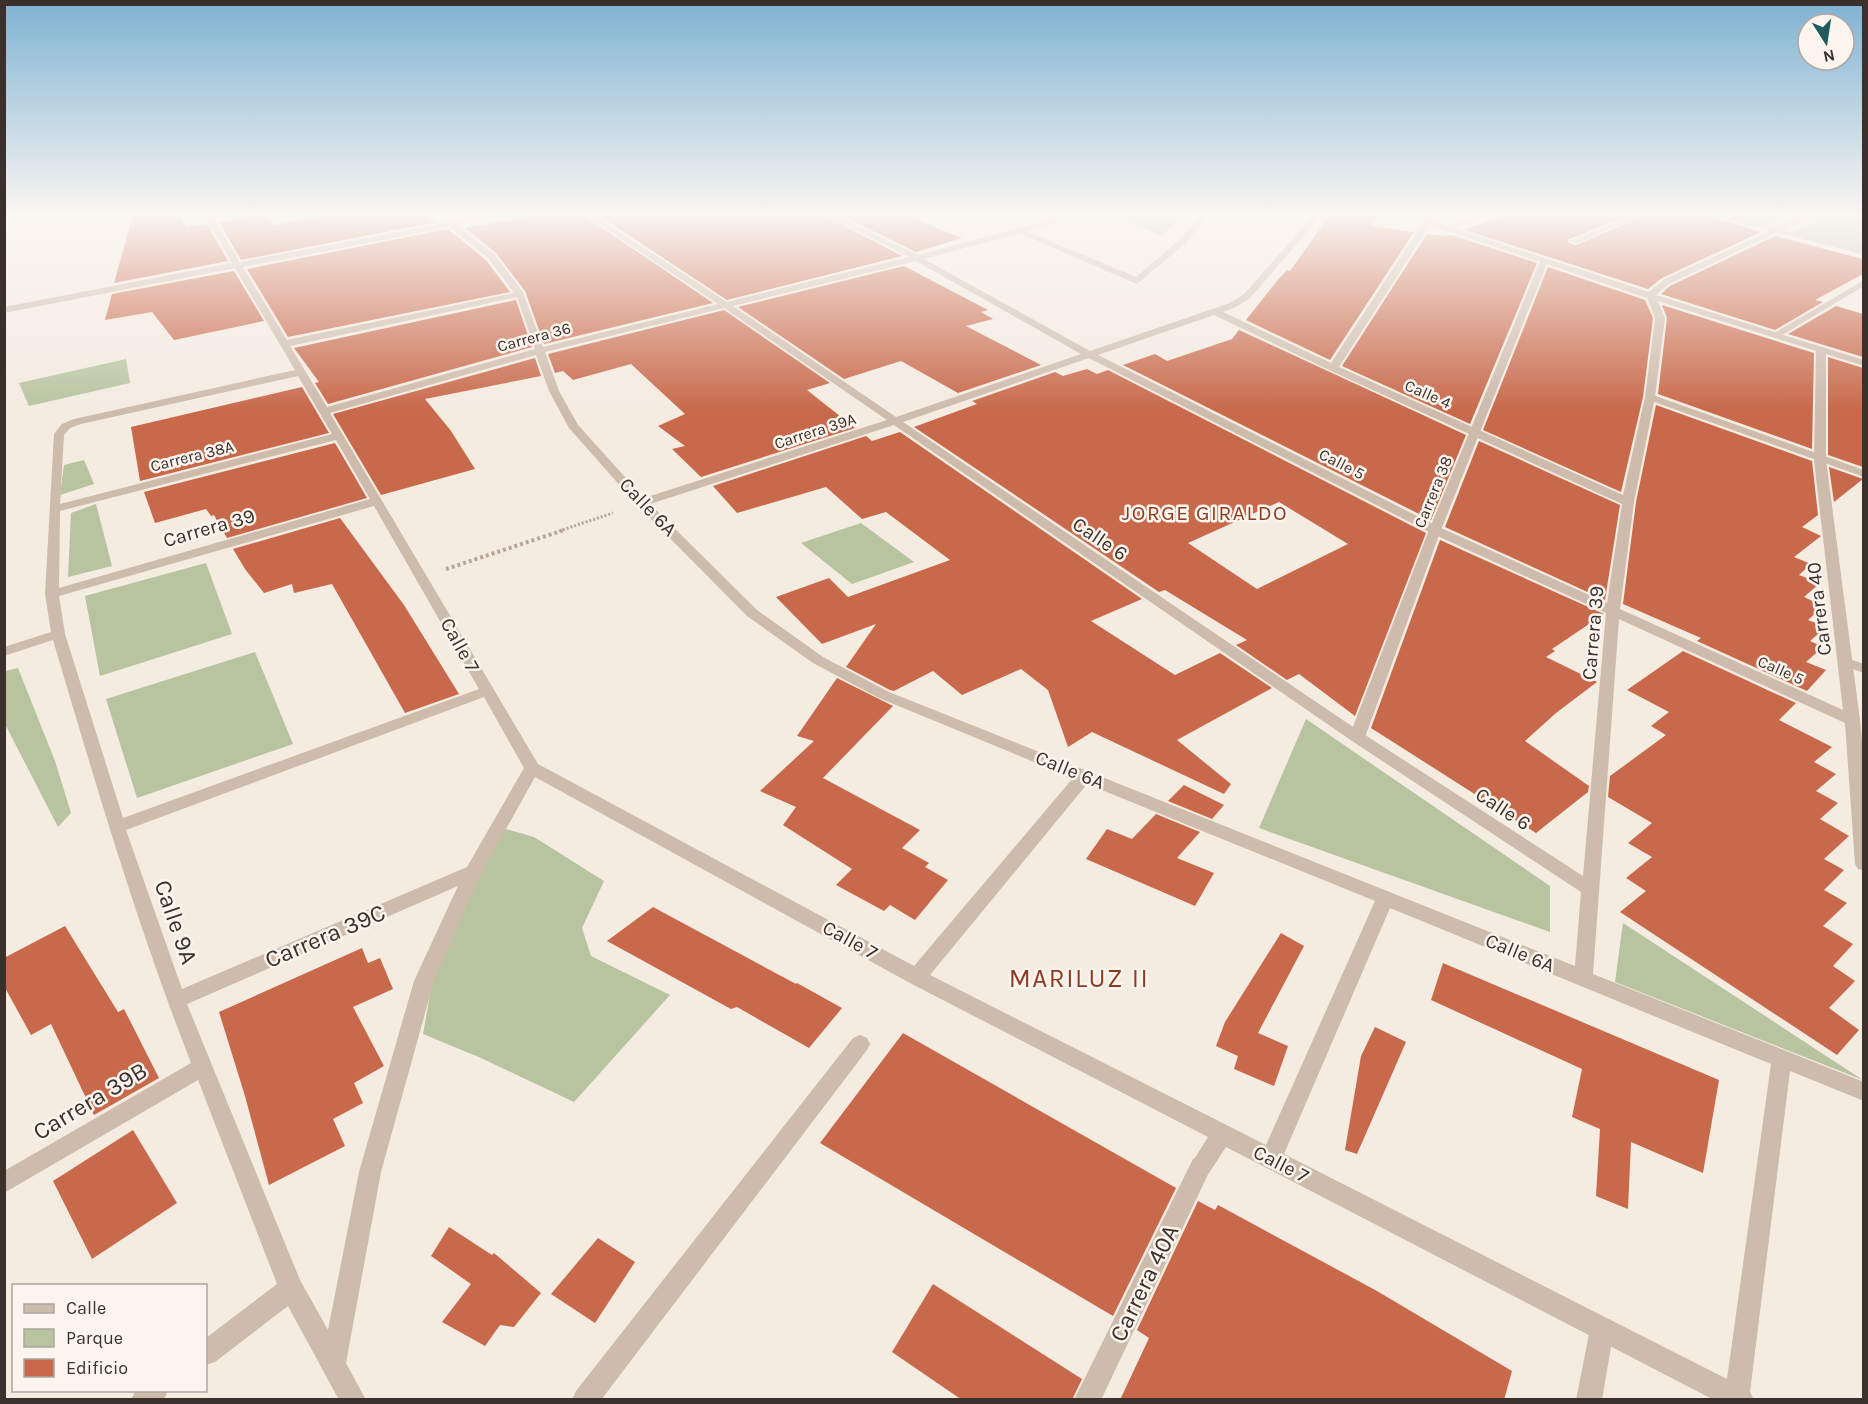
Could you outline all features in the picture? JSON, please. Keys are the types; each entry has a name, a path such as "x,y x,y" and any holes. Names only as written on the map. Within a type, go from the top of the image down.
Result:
{"street":[{"path":"4,310 157,281"},
{"name":"Calle 7","path":"246,281 532,768 917,977 1739,1398"},
{"name":"Calle 6A","path":"510,281 520,294 554,391 573,426 642,503 752,613 818,660 884,695 1583,979 1782,1057 1863,1092"},
{"name":"Calle 6","path":"688,281 892,422 1357,737 1591,890"},
{"name":"Carrera 36","path":"324,411 539,351 823,281"},
{"name":"Calle 5","path":"957,281 1089,354 1435,530 1613,612 1855,713"},
{"name":"Carrera 39A","path":"642,503 892,422 1216,312 1247,296 1261,281"},
{"path":"1333,368 1390,281"},
{"name":"Carrera 38","path":"1357,737 1435,530 1536,281"},
{"path":"1604,281 1863,363"},
{"path":"1651,296 1657,288 1669,281"},
{"path":"1776,335 1863,282"},
{"path":"284,344 520,294"},
{"name":"Carrera 39","path":"1583,979 1613,612 1628,502 1650,397 1660,318 1651,296"},
{"name":"Calle 4","path":"1216,312 1333,368 1628,502"},
{"name":"Carrera 40","path":"1821,350 1820,460 1844,661 1855,713 1863,864"},
{"name":"Calle 9A","path":"301,372 78,421 66,426 59,434 52,594 58,634 117,827 176,1000 291,1287 353,1400"},
{"path":"1650,397 1863,474"},
{"name":"Carrera 38A","path":"54,509 339,436"},
{"name":"Carrera 39","path":"52,594 377,501"},
{"path":"4,652 58,634"},
{"path":"1844,661 1863,669"},
{"path":"117,827 487,691"},
{"path":"334,1363 370,1172 424,981 473,872 532,768"},
{"path":"917,977 1084,776"},
{"name":"Carrera 39C","path":"176,1000 473,872"},
{"path":"1271,1158 1385,898"},
{"path":"585,1400 860,1044"},
{"path":"1739,1398 1782,1057"},
{"name":"Carrera 39B","path":"4,1183 203,1066"},
{"name":"Carrera 40A","path":"1086,1400 1201,1166 1223,1133"},
{"path":"207,1352 291,1287"},
{"path":"1589,1400 1602,1329"}],"path":[{"path":"422,577 642,503"}],"green space":[{"path":"126,359 130,383 29,406 19,383"},
{"path":"84,460 94,484 60,495 64,465"},
{"path":"96,504 112,566 68,577 71,513"},
{"path":"861,523 914,562 852,584 801,543"},
{"path":"206,563 232,634 100,676 85,596"},
{"path":"255,652 293,744 137,798 106,699"},
{"path":"18,668 55,761 71,813 58,827 5,724 5,671"},
{"path":"1306,719 1550,886 1550,932 1259,828"},
{"path":"499,827 534,837 604,881 582,928 591,956 670,995 574,1102 481,1058 423,1034 433,978"},
{"path":"1623,923 1863,1080 1615,982"}],"building":[{"path":"184,281 240,281 264,321 174,340 152,312 105,320 112,294"},
{"path":"254,281 501,281 510,292 288,337"},
{"path":"517,281 680,281 713,303 544,344 525,291"},
{"path":"697,281 804,281 727,300"},
{"path":"845,281 932,281 988,310 981,312 993,319 966,326 1041,365 958,393 901,361 844,379 738,307"},
{"path":"1277,281 1382,281 1330,360 1246,320"},
{"path":"1397,281 1530,281 1470,424 1342,366"},
{"path":"1543,281 1588,281 1645,300 1653,318 1643,397 1621,492 1483,430"},
{"path":"1622,281 1659,281 1648,289"},
{"path":"1682,281 1851,281 1815,300 1823,302 1775,330 1661,294"},
{"path":"516,300 532,347 328,404 315,383 319,382 294,348"},
{"path":"1662,305 1814,353 1812,449 1658,394 1667,318"},
{"path":"1836,306 1863,314 1863,357 1788,334"},
{"path":"724,310 830,383 807,390 855,428 701,477 672,449 685,446 658,426 685,414 631,364 573,380 563,371 555,373 548,354"},
{"path":"1239,330 1466,435 1431,520 1123,365 1155,354 1167,361 1232,339"},
{"path":"1828,357 1863,368 1863,467 1828,455"},
{"path":"535,358 541,376 425,399 451,431 475,469 381,495 333,414"},
{"path":"1087,369 1097,374 1108,370 1426,533 1355,716 1299,674 1287,680 1236,645 1247,640 1165,590 1159,592 914,427 977,404 972,401 1055,372 1063,376","holes":["1279,502 1348,544 1257,589 1188,543"]},
{"path":"302,387 329,433 140,481 131,427"},
{"path":"1656,405 1812,461 1818,515 1802,527 1821,536 1794,557 1811,564 1799,575 1820,583 1804,597 1823,606 1808,620 1826,627 1810,641 1823,647 1806,662 1826,670 1807,691 1697,641 1701,638 1623,604 1636,502"},
{"path":"900,432 1142,599 1091,621 1175,675 1220,653 1272,688 1177,740 1231,784 1224,794 1092,732 1068,747 1048,690 1021,669 962,695 933,671 894,691 890,690 846,667 876,624 822,644 776,597 829,578 848,597 950,560 886,512 862,519 826,487 737,513 713,486 866,436 872,441"},
{"path":"1479,441 1620,505 1605,600 1445,527"},
{"path":"335,443 367,498 227,538 214,515 211,516 206,509 155,523 144,492"},
{"path":"1829,467 1863,479 1834,502"},
{"path":"340,518 404,605 459,694 405,713 332,584 294,593 292,584 264,593 233,549"},
{"path":"1440,540 1604,614 1552,649 1555,651 1546,657 1597,682 1556,713 1525,741 1589,786 1588,792 1536,833 1371,728"},
{"path":"1683,651 1796,703 1779,720 1832,747 1814,762 1836,774 1816,791 1838,803 1820,819 1849,836 1824,859 1844,870 1824,890 1847,903 1823,926 1853,944 1833,966 1855,981 1829,1008 1859,1030 1837,1055 1620,912 1646,891 1626,878 1652,857 1628,843 1652,823 1608,797 1610,776 1666,735 1651,726 1669,712 1627,690"},
{"path":"837,678 893,706 823,778 920,830 902,848 929,863 925,867 948,880 915,920 890,905 884,911 836,885 852,869 783,825 796,807 760,791 814,741 797,736"},
{"path":"1184,785 1224,805 1212,819 1168,801"},
{"path":"1156,814 1200,832 1177,858 1214,873 1195,906 1086,859 1107,829 1132,839"},
{"path":"653,907 842,1008 809,1048 737,1007 731,1009 607,941"},
{"path":"65,926 118,1012 124,1009 159,1078 94,1115 51,1024 31,1035 4,986 4,958"},
{"path":"1281,933 1304,946 1258,1033 1288,1046 1274,1086 1234,1069 1238,1056 1216,1046 1225,1022"},
{"path":"362,948 368,963 380,958 393,989 353,1007 384,1066 354,1083 363,1103 333,1119 345,1146 269,1185 219,1012"},
{"path":"1443,963 1719,1080 1703,1173 1631,1142 1628,1209 1596,1196 1600,1129 1572,1117 1582,1069 1431,1000"},
{"path":"1375,1027 1406,1042 1357,1154 1345,1150 1361,1056"},
{"path":"903,1033 1176,1188 1113,1316 820,1143"},
{"path":"133,1130 177,1203 92,1259 53,1181"},
{"path":"1198,1201 1215,1210 1218,1205 1377,1291 1512,1371 1504,1400 1120,1400 1149,1338 1137,1330"},
{"path":"449,1227 492,1255 494,1253 541,1293 514,1327 500,1325 485,1346 442,1322 471,1284 431,1256"},
{"path":"598,1238 635,1262 595,1323 551,1294"},
{"path":"933,1284 1082,1379 1072,1400 962,1400 892,1352"}],"district":[{"name":"JORGE GIRALDO","path":"1205,513"},
{"name":"MARILUZ II","path":"1079,978"}]}
